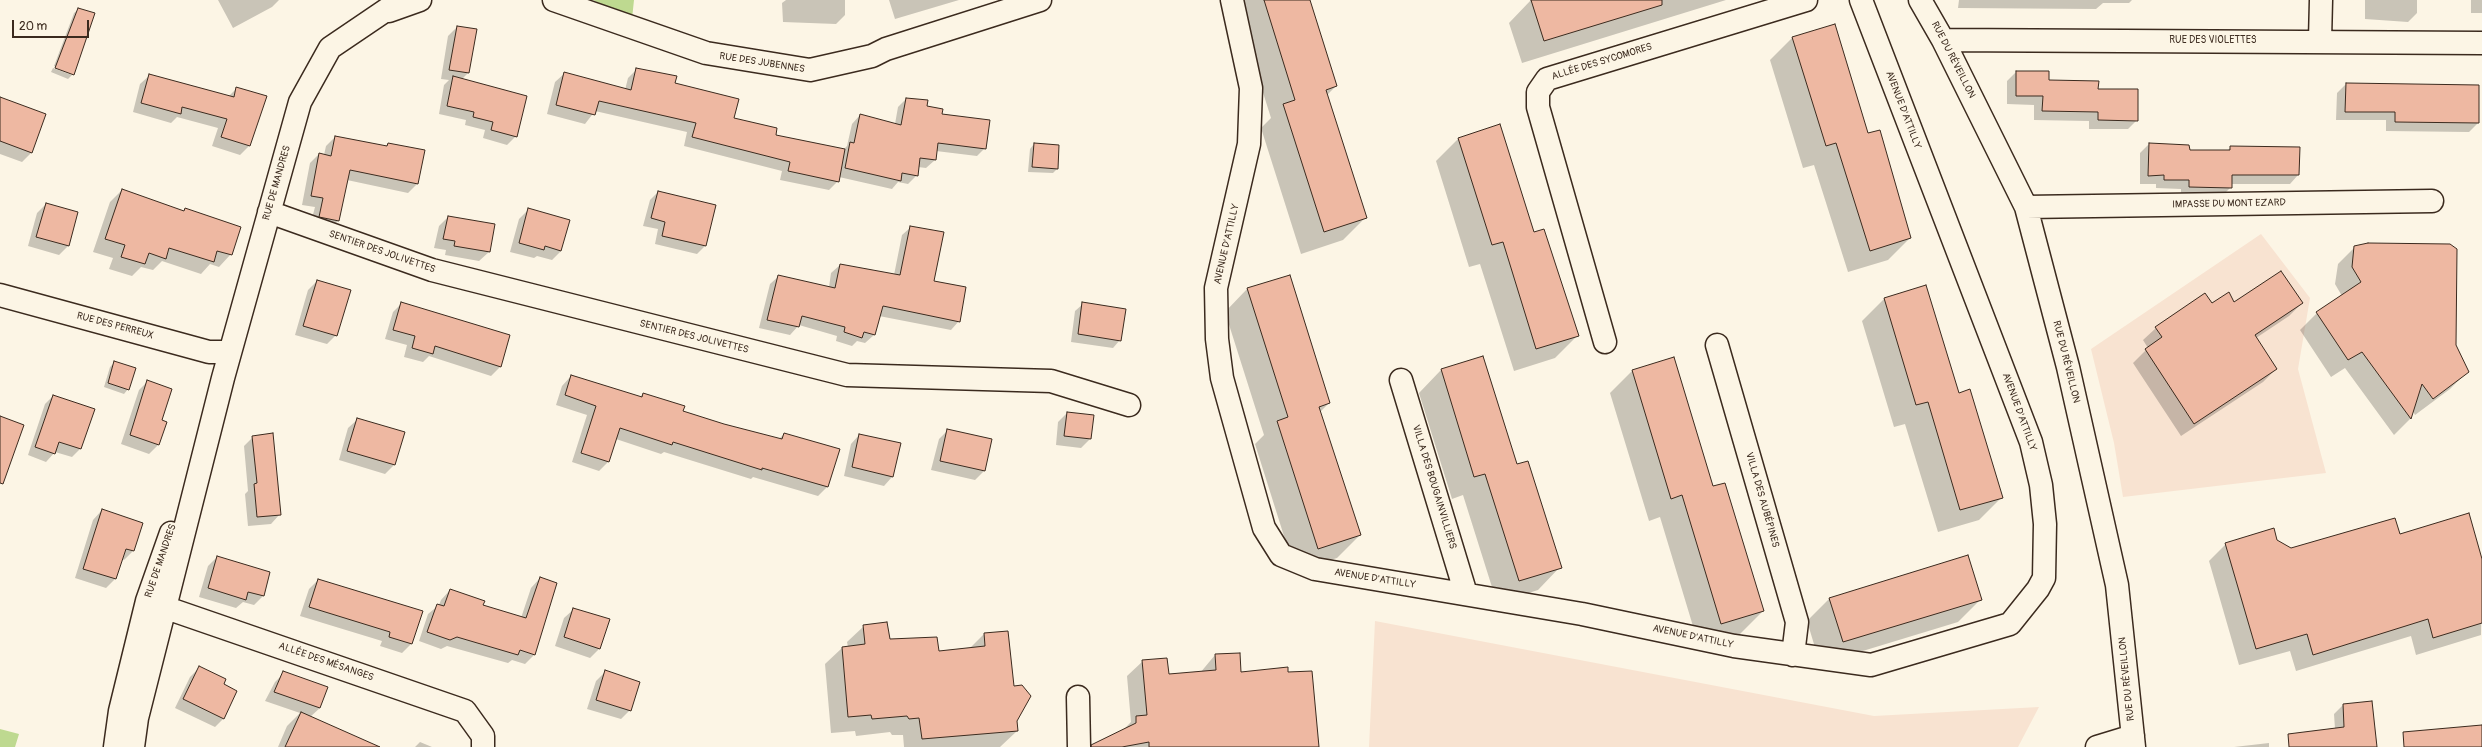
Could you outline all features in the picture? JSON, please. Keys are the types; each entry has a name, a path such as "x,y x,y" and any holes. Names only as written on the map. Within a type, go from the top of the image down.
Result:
{"street":[{"name":"RUE DE MANDRES","path":"115,747 120,711 156,604 223,378 300,102 330,48 401,0"},
{"name":"RUE DE MANDRES","path":"376,16 420,0"},
{"name":"RUE DES JUBENNES","path":"554,0 706,54 810,70 872,56 886,49 1040,0"},
{"name":"AVENUE D'ATTILLY","path":"1232,0 1251,88 1249,144 1216,288 1217,339 1222,378 1264,528 1281,555 1315,569 1466,594 1793,656 1871,665 2010,624 2044,578 2045,524 2041,485 2031,442 1862,0"},
{"name":"ALLÉE DES SYCOMORES","path":"1605,342 1538,107 1538,92 1547,79 1806,0"},
{"name":"RUE DU RÉVEILLON","path":"1920,0 1943,40 2026,207 2068,367 2117,584 2134,741"},
{"path":"2320,40 2321,0"},
{"name":"RUE DES VIOLETTES","path":"1943,40 2320,40 2482,43"},
{"name":"IMPASSE DU MONT EZARD","path":"2026,207 2432,201"},
{"name":"SENTIER DES JOLIVETTES","path":"269,212 432,270 847,375 1051,381 1129,406"},
{"name":"RUE DES PERREUX","path":"0,295 209,352 230,352"},
{"name":"VILLA DES AUBÉPINES","path":"1717,345 1797,622 1793,656"},
{"name":"VILLA DES BOUGAINVILLIERS","path":"1401,380 1466,594"},
{"name":"RUE DE MANDRES","path":"133,747 156,604"},
{"name":"ALLÉE DES MÉSANGES","path":"156,604 465,712 483,736 483,747"},
{"path":"1078,696 1079,747"},
{"path":"2097,747 2134,741"}],"shaded area":[{"path":"2261,234 2310,298 2298,369 2326,473 2123,497 2114,443 2091,349"},
{"path":"1375,621 1874,716 2039,707 2018,747 1369,747"}],"green space":[{"path":"593,0 634,0 632,19"},
{"path":"0,729 19,734 15,747 0,747"}],"building":[{"path":"1264,0 1310,0 1337,86 1326,90 1367,218 1324,232 1283,104 1295,100"},
{"path":"1531,0 1662,0 1662,5 1544,41"},
{"path":"78,8 95,13 74,75 55,68"},
{"path":"1835,24 1868,133 1880,130 1911,238 1870,251 1836,143 1826,146 1792,37"},
{"path":"457,26 477,29 469,73 449,70"},
{"path":"636,68 677,76 675,83 739,99 734,118 777,128 776,135 845,149 839,182 788,171 790,162 692,137 696,123 599,101 595,115 556,105 564,72 631,90"},
{"path":"2016,71 2049,71 2049,80 2099,81 2098,89 2138,89 2138,121 2098,120 2098,112 2042,111 2043,96 2016,96"},
{"path":"149,74 234,97 236,87 267,96 250,146 221,137 227,119 182,107 181,114 141,103"},
{"path":"453,76 527,96 517,137 491,130 493,122 473,117 474,112 447,106"},
{"path":"2346,83 2479,85 2479,123 2395,122 2395,112 2345,112"},
{"path":"0,97 46,114 32,153 0,141"},
{"path":"906,98 928,100 927,106 943,109 942,114 990,120 986,149 938,143 936,160 920,158 918,176 902,173 901,181 845,168 850,142 854,143 860,114 901,125"},
{"path":"1500,124 1534,232 1544,229 1579,336 1536,349 1503,242 1492,245 1458,138"},
{"path":"335,136 387,146 388,143 425,150 418,184 350,170 339,221 319,217 323,198 311,196 319,153 331,156"},
{"path":"1034,143 1059,145 1058,169 1032,167"},
{"path":"2149,143 2189,145 2190,150 2230,150 2230,146 2300,147 2299,175 2232,175 2232,188 2189,187 2189,180 2164,180 2164,175 2148,176"},
{"path":"122,189 184,211 185,208 241,227 232,255 217,251 214,262 169,248 166,259 149,253 145,264 121,257 125,245 105,239"},
{"path":"658,191 716,205 706,246 662,236 665,222 651,218"},
{"path":"46,203 78,212 69,246 36,237"},
{"path":"528,208 570,220 561,251 545,246 544,250 519,243"},
{"path":"448,216 495,224 490,252 454,246 455,241 443,239"},
{"path":"910,226 944,232 934,281 966,287 960,322 883,306 875,335 864,332 862,338 844,332 845,327 802,316 799,327 767,320 778,275 835,288 840,264 900,275"},
{"path":"2368,243 2450,244 2457,249 2456,345 2469,372 2433,399 2422,384 2411,419 2362,352 2348,360 2316,312 2361,282 2352,267 2354,246"},
{"path":"2281,271 2303,303 2255,335 2277,369 2194,424 2145,349 2162,337 2155,327 2205,293 2212,303 2229,292 2234,302"},
{"path":"1290,275 1330,403 1319,407 1361,535 1318,549 1277,421 1288,417 1247,288"},
{"path":"317,280 351,290 337,336 303,326"},
{"path":"1926,285 1959,393 1970,389 2003,498 1960,510 1928,402 1916,405 1884,298"},
{"path":"401,302 510,335 501,367 435,346 433,354 412,348 415,336 393,330"},
{"path":"1082,302 1126,309 1121,341 1078,334"},
{"path":"1483,356 1517,464 1528,461 1562,568 1519,581 1485,474 1474,477 1441,369"},
{"path":"1674,357 1713,486 1725,483 1764,611 1721,624 1682,495 1671,499 1632,370"},
{"path":"114,361 136,368 129,390 108,383"},
{"path":"571,375 642,397 643,393 685,406 683,411 724,424 782,439 784,433 840,449 828,487 762,468 762,470 673,442 672,445 620,428 609,462 581,453 596,406 565,395"},
{"path":"147,380 172,389 162,420 167,422 159,445 130,435"},
{"path":"53,395 95,409 81,449 59,442 55,454 35,447"},
{"path":"1067,412 1094,415 1091,439 1064,436"},
{"path":"0,416 24,425 3,484 0,483"},
{"path":"357,418 405,432 395,465 347,451"},
{"path":"947,429 992,439 985,471 940,461"},
{"path":"273,433 281,515 257,517 254,484 257,483 252,436"},
{"path":"859,434 901,443 893,477 852,467"},
{"path":"102,509 143,523 134,551 126,549 116,579 83,569"},
{"path":"2469,513 2482,559 2482,623 2433,638 2428,619 2313,655 2307,634 2256,649 2225,543 2274,528 2277,540 2291,548 2395,518 2400,534"},
{"path":"1968,555 1982,600 1843,642 1829,598"},
{"path":"217,556 270,572 264,596 248,592 246,600 208,588"},
{"path":"540,577 557,583 535,655 520,650 518,655 457,637 450,640 427,632 437,604 444,606 450,589 485,601 483,605 526,618"},
{"path":"318,579 423,611 412,644 389,637 390,632 309,607"},
{"path":"573,608 610,619 600,649 564,637"},
{"path":"887,622 890,639 937,637 939,651 985,646 984,633 1008,631 1014,686 1022,685 1031,696 1017,721 1018,731 922,739 919,718 909,719 907,716 872,719 871,715 848,717 842,647 865,644 863,625"},
{"path":"1240,653 1241,672 1288,667 1288,672 1312,671 1319,747 1149,747 1149,742 1122,747 1091,747 1091,745 1136,723 1136,716 1147,715 1142,660 1167,658 1169,674 1216,670 1215,654"},
{"path":"199,666 226,679 224,684 237,691 224,719 183,699"},
{"path":"605,670 640,682 631,711 596,700"},
{"path":"283,671 328,687 320,708 274,692"},
{"path":"2372,701 2377,747 2289,747 2288,734 2344,727 2343,704"},
{"path":"301,712 380,747 285,747"},
{"path":"2482,725 2482,747 2404,747 2403,732"}]}
